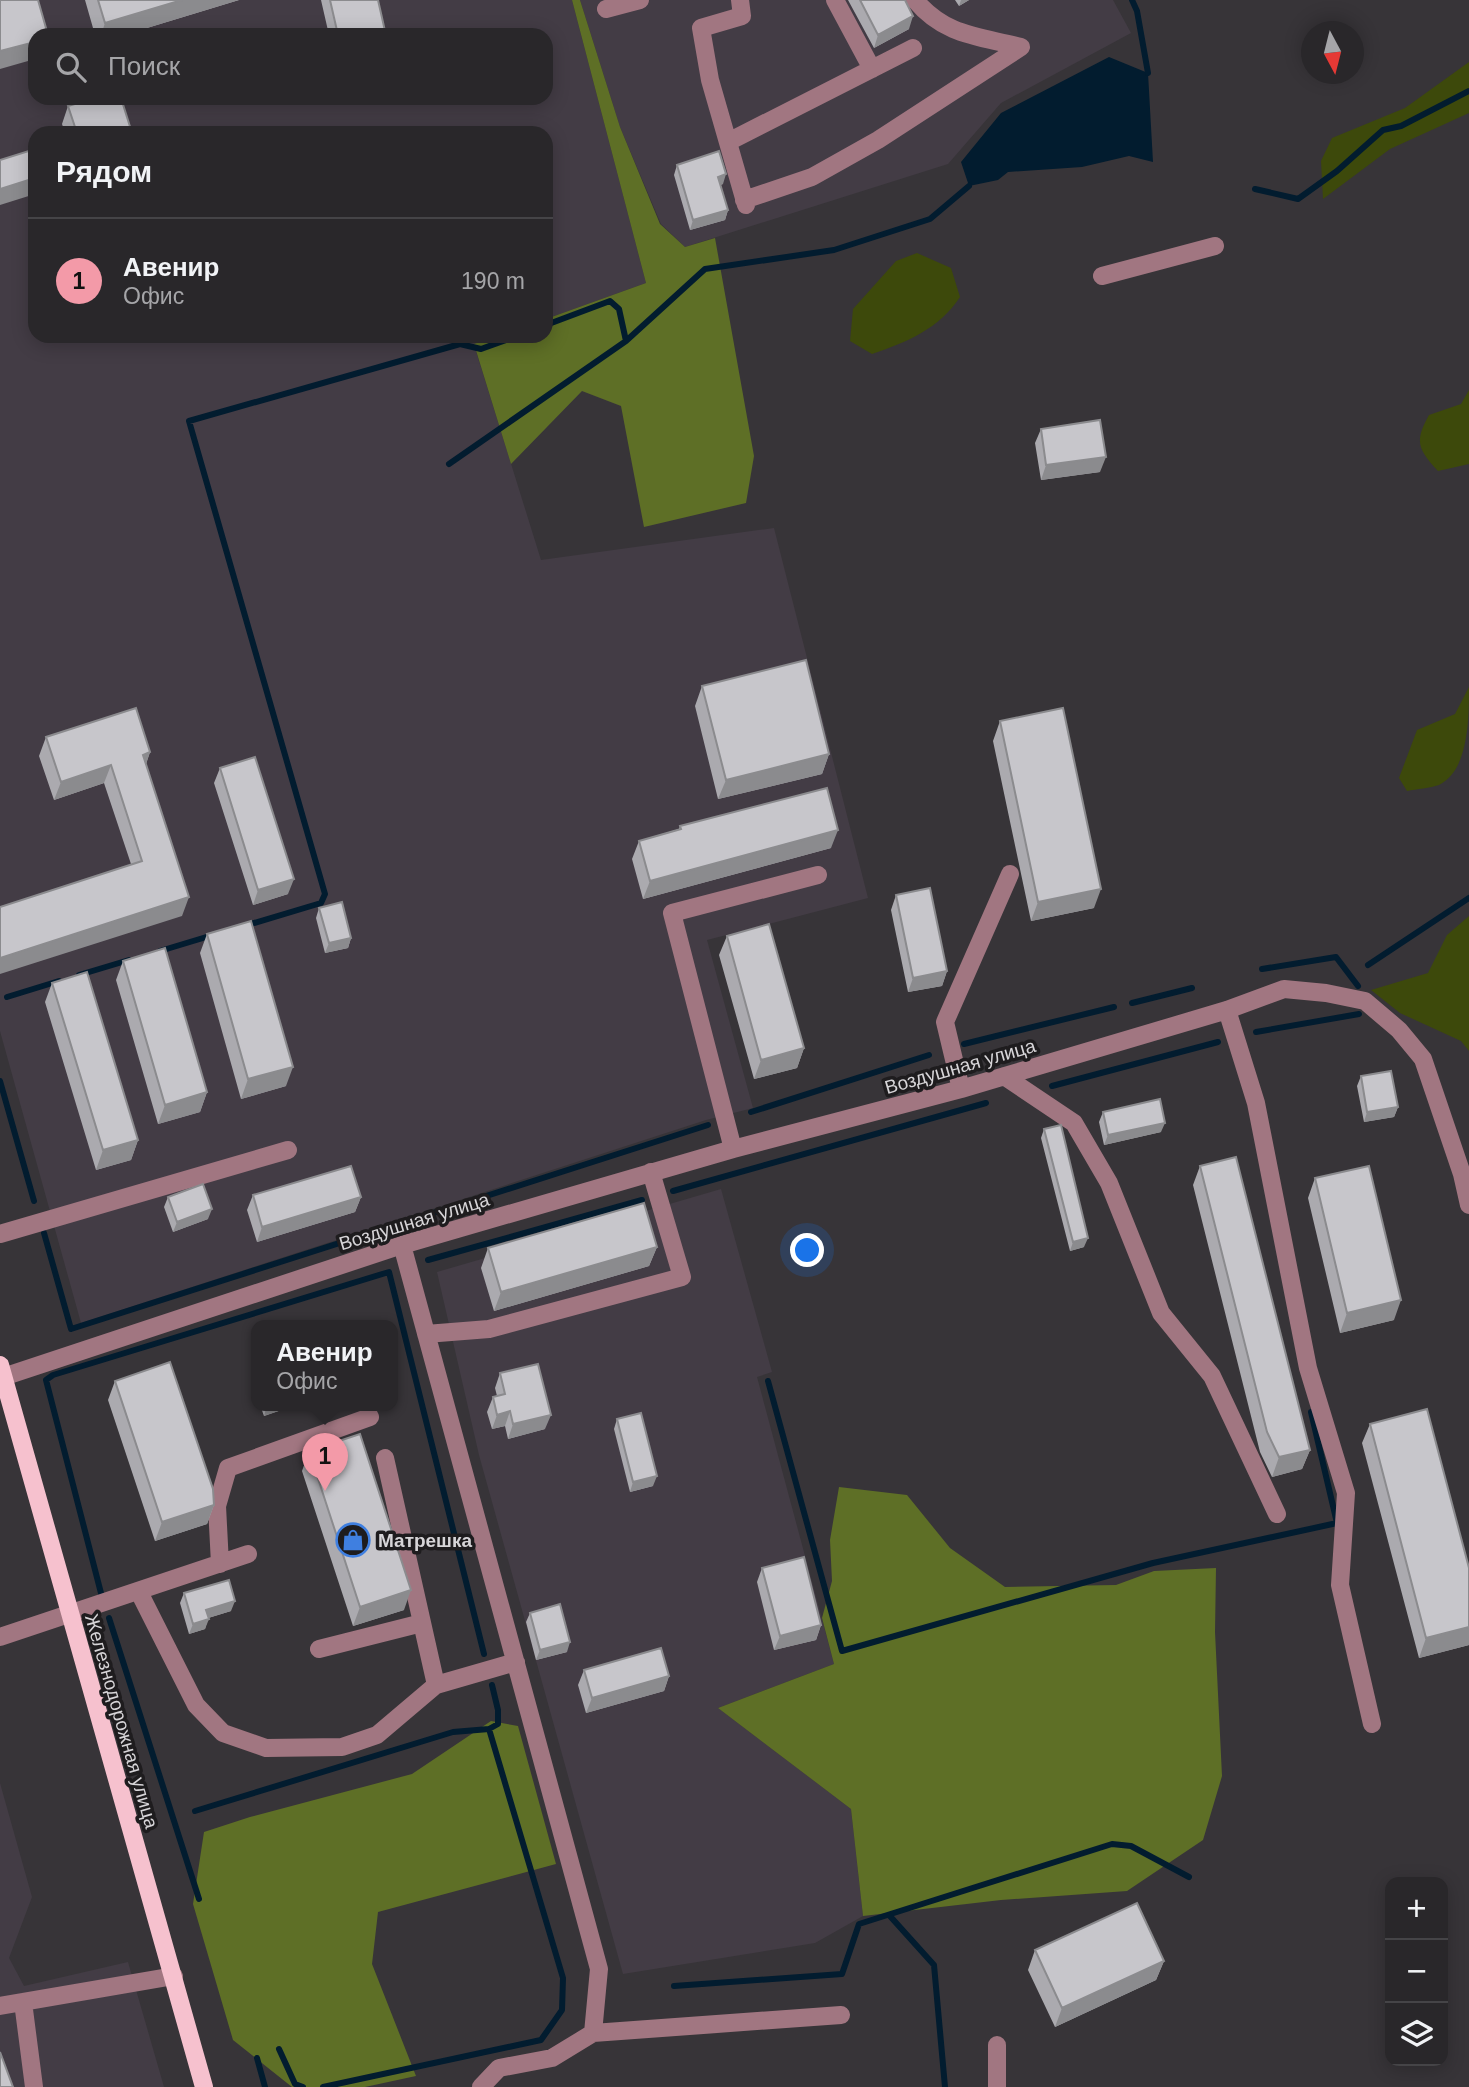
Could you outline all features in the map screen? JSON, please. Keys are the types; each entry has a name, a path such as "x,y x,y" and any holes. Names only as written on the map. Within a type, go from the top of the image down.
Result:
{"main road":[{"name":"Железнодорожная улица","path":"2,1371 204,2087"}],"street":[{"path":"606,9 640,0"},
{"path":"740,0 743,16 701,28 710,80 745,202 812,177 878,140 1021,47 946,28 929,16 915,0"},
{"path":"835,0 872,69"},
{"path":"728,142 913,48"},
{"path":"1102,276 1215,246"},
{"path":"961,1089 945,1022 1010,874"},
{"path":"733,1149 671,913 818,875"},
{"name":"Воздушная улица","path":"2,1371 402,1245 733,1149 961,1089 1227,1010 1284,989 1326,993 1366,1001 1399,1030 1423,1059 1462,1174 1469,1205"},
{"path":"1227,1010 1256,1103 1308,1368 1346,1493 1340,1585 1373,1724"},
{"path":"1004,1076 1074,1123 1109,1183 1161,1313 1212,1376 1278,1514"},
{"path":"0,1234 288,1150"},
{"path":"426,1334 489,1329 682,1277 651,1172"},
{"path":"402,1245 600,1969 593,2032"},
{"path":"220,1564 217,1506 228,1468 370,1417"},
{"path":"385,1458 436,1685"},
{"path":"0,1637 70,1616 248,1554"},
{"path":"139,1592 196,1705 223,1733 266,1748 342,1747 377,1735 436,1685 516,1662"},
{"path":"319,1649 422,1623"},
{"path":"0,2006 174,1976"},
{"path":"23,2002 34,2087"},
{"path":"481,2087 499,2068 552,2058 593,2032 841,2015"},
{"path":"997,2045 997,2087"}],"shaded area":[{"path":"23,0 572,0 646,283 553,316 553,126 28,126 28,343 479,343 474,345 541,560 774,528 868,898 707,940 753,1108 706,1120 81,1323 0,1031 0,6"},
{"path":"580,0 1113,0 1131,33 1001,103 948,164 685,247 661,224 620,127"},
{"path":"721,1189 772,1372 757,1377 834,1664 718,1708 851,1809 863,1916 815,1943 623,1974 479,1455 437,1272"},
{"path":"0,1783 32,1897 9,1958 24,1986 128,1962 164,2087 0,2087"}],"green space":[{"path":"572,0 580,0 620,127 660,224 685,247 715,238 754,456 746,503 644,527 621,406 582,391 511,464 474,344 553,343 553,316 646,283"},
{"path":"1469,62 1469,113 1390,149 1323,199 1321,161 1332,138 1405,108"},
{"path":"917,253 951,268 960,297 952,308 921,333 872,354 850,341 853,309 896,261"},
{"path":"1469,390 1469,464 1438,471 1422,451 1421,432 1429,415 1461,404"},
{"path":"1469,687 1465,742 1456,768 1449,778 1439,785 1407,791 1399,778 1417,730 1455,714"},
{"path":"1469,916 1469,1051 1461,1041 1400,1013 1371,990 1428,973 1447,935"},
{"path":"839,1487 907,1495 950,1548 1005,1587 1116,1585 1154,1571 1216,1568 1215,1632 1222,1776 1203,1840 1127,1891 1001,1900 863,1916 851,1809 718,1708 834,1664 822,1618 832,1581 830,1540"},
{"path":"491,1721 518,1726 556,1864 378,1912 372,1964 416,2076 365,2087 292,2087 233,2040 193,1904 204,1832 412,1774"}],"water":[{"path":"1109,57 1148,73 1153,162 1129,156 1082,167 1008,172 998,180 969,186 961,162 1001,113"}],"building":[{"path":"0,0 38,0 46,28 28,28 28,44 0,51"},
{"path":"98,0 182,0 105,23"},
{"path":"330,0 378,0 384,28 336,28"},
{"path":"860,0 905,0 913,16 878,35"},
{"path":"123,105 130,126 75,126 68,106"},
{"path":"28,151 28,180 0,189 0,160"},
{"path":"719,151 726,174 718,177 728,210 693,220 677,165"},
{"path":"1100,420 1106,457 1046,465 1041,429"},
{"path":"806,660 829,754 726,780 702,686"},
{"path":"136,708 150,752 143,755 189,897 0,958 0,907 142,861 111,765 61,782 46,737"},
{"path":"1063,708 1101,889 1038,902 1000,721"},
{"path":"255,757 294,879 258,890 220,768"},
{"path":"827,788 838,830 650,881 639,841 681,829 680,826"},
{"path":"930,888 947,971 913,978 896,895"},
{"path":"342,902 351,938 329,943 319,908"},
{"path":"251,921 293,1067 248,1079 207,934"},
{"path":"769,924 804,1048 761,1060 727,936"},
{"path":"165,948 207,1092 165,1105 123,961"},
{"path":"87,972 138,1140 103,1150 52,983"},
{"path":"1391,1071 1398,1107 1367,1112 1361,1076"},
{"path":"1160,1099 1165,1123 1108,1135 1103,1112"},
{"path":"1061,1125 1088,1238 1073,1242 1044,1129"},
{"path":"1236,1157 1310,1450 1279,1457 1267,1432 1200,1166"},
{"path":"351,1166 361,1197 262,1227 253,1195"},
{"path":"1369,1166 1401,1300 1347,1313 1315,1178"},
{"path":"203,1184 212,1209 177,1222 168,1197"},
{"path":"644,1203 657,1247 501,1292 488,1248"},
{"path":"170,1362 213,1489 214,1505 162,1522 115,1381"},
{"path":"538,1364 551,1415 513,1424 510,1411 497,1415 493,1397 505,1394 500,1373"},
{"path":"1427,1409 1469,1568 1469,1627 1426,1638 1370,1424"},
{"path":"641,1413 657,1476 633,1482 617,1419"},
{"name":"Матрешка","path":"360,1434 411,1590 360,1607 309,1451"},
{"path":"804,1557 821,1625 780,1636 762,1568"},
{"path":"229,1580 235,1601 206,1610 209,1619 193,1624 184,1593"},
{"path":"560,1604 570,1642 540,1650 530,1613"},
{"path":"661,1648 669,1676 592,1698 584,1670"},
{"path":"1137,1903 1164,1961 1062,2008 1035,1950"},
{"path":"0,2052 13,2087 0,2087"}],"waterway":[{"path":"1132,0 1137,11 1148,73"},
{"path":"1255,189 1298,199 1337,171 1383,130 1401,126 1469,91"},
{"path":"449,464 626,341 705,269 834,250 930,219 969,186"},
{"path":"553,322 610,301 619,309 626,341"},
{"path":"244,926 321,903 325,894 189,421 460,344 481,349 498,343"},
{"path":"1368,965 1469,898"},
{"path":"160,951 213,935"},
{"path":"1262,969 1336,957 1358,986"},
{"path":"79,975 129,960"},
{"path":"7,997 59,981"},
{"path":"1132,1003 1192,988"},
{"path":"964,1044 1114,1007"},
{"path":"1256,1032 1359,1014"},
{"path":"1052,1086 1218,1042"},
{"path":"751,1112 929,1055"},
{"path":"0,1081 34,1201"},
{"path":"673,1191 986,1103"},
{"path":"44,1233 71,1329 708,1125"},
{"path":"428,1260 642,1200"},
{"path":"102,1597 46,1380 53,1375 389,1272 484,1654"},
{"path":"768,1381 842,1651 1153,1563 1337,1523 1311,1412"},
{"path":"109,1618 199,1899"},
{"path":"195,1811 453,1732 489,1729 498,1724 498,1710 492,1685"},
{"path":"323,2087 541,2040 562,2010 563,1978 489,1729"},
{"path":"674,1986 842,1974 859,1924 1112,1844 1131,1846 1189,1877"},
{"path":"889,1915 934,1965 945,2087"},
{"path":"279,2049 295,2084 303,2087"},
{"path":"257,2058 265,2087"}],"place":[{"name":"Авенир","path":"325,1491"},
{"name":"Матрешка","path":"353,1540"}]}
